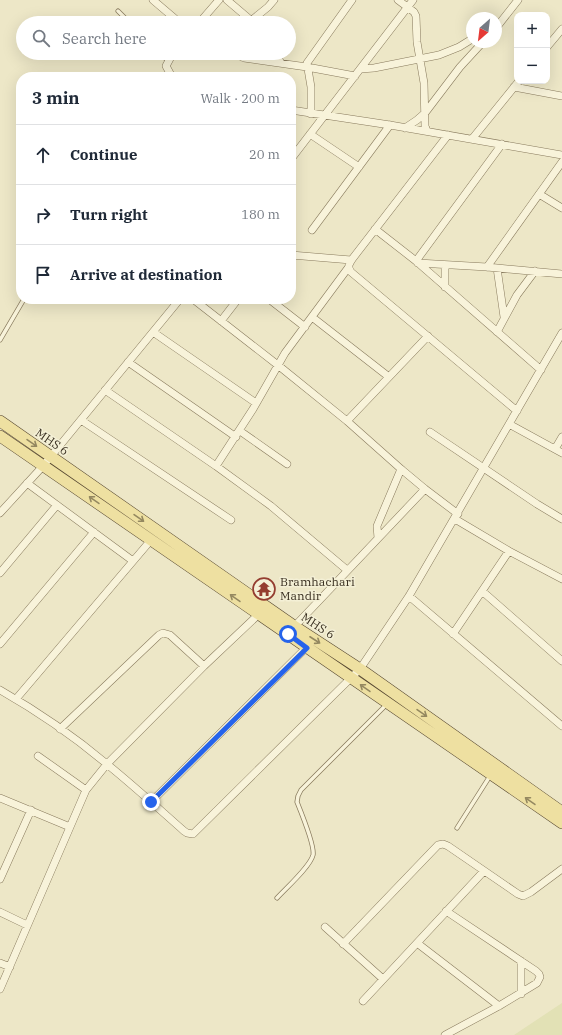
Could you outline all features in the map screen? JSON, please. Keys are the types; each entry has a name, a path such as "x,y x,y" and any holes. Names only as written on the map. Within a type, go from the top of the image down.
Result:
{"main road":[{"name":"MHS 6","path":"0,421 51,456 291,630 360,669 562,812"},
{"path":"0,436 258,614 291,630 307,648 562,823"}],"street":[{"path":"153,0 172,16"},
{"path":"207,16 219,0"},
{"path":"227,0 247,16"},
{"path":"258,16 274,0"},
{"path":"311,114 311,87 307,67 308,60 352,0"},
{"path":"398,0 414,12 416,16 417,42 424,83 425,126 427,132"},
{"path":"296,152 413,0"},
{"path":"502,20 518,0"},
{"path":"550,43 562,29"},
{"path":"361,69 374,68 439,55 466,43"},
{"path":"405,128 425,113 460,67 477,48"},
{"path":"259,60 355,76"},
{"path":"168,61 166,66 169,72"},
{"path":"472,139 516,84"},
{"path":"514,87 562,96"},
{"path":"296,111 390,125 562,155"},
{"path":"312,230 390,125"},
{"path":"310,134 359,167"},
{"path":"216,466 238,434 279,366 285,353 348,268 351,260 448,135"},
{"path":"417,262 502,144"},
{"path":"487,267 562,162"},
{"path":"539,194 562,208"},
{"path":"375,229 417,262 541,370"},
{"path":"296,255 351,260"},
{"path":"417,262 562,274"},
{"path":"445,265 445,287"},
{"path":"348,268 517,411"},
{"path":"497,268 504,317"},
{"path":"497,332 517,295 535,271"},
{"path":"0,513 43,466 176,304"},
{"path":"199,304 347,421 457,516 509,551 562,579"},
{"path":"221,321 234,304"},
{"path":"275,304 305,327"},
{"path":"312,317 389,377"},
{"path":"153,332 256,403"},
{"path":"0,690 60,729 108,764 184,831 193,834 360,669 409,596 457,516 562,333"},
{"path":"347,421 428,336"},
{"path":"554,346 562,349"},
{"path":"128,362 238,434 288,464"},
{"path":"105,390 272,506 347,570"},
{"path":"81,420 231,520"},
{"path":"509,424 562,453"},
{"path":"430,432 537,504 562,519"},
{"path":"555,449 562,437"},
{"path":"378,538 378,523 401,469"},
{"path":"27,483 133,561"},
{"path":"291,630 425,489"},
{"path":"0,573 57,505"},
{"path":"0,644 94,532"},
{"path":"16,699 151,540"},
{"path":"453,634 509,551"},
{"path":"482,591 562,661"},
{"path":"409,596 562,726"},
{"path":"0,989 86,790 108,764 204,666 258,614"},
{"path":"60,729 159,635 163,633 170,635 204,666"},
{"path":"151,802 307,648"},
{"path":"38,756 86,790"},
{"path":"0,798 70,827"},
{"path":"0,879 31,810"},
{"path":"343,944 438,844 448,846 523,896 531,892 562,869"},
{"path":"363,1001 484,870"},
{"path":"445,1035 521,994 537,983 540,977 540,974 536,971 446,911"},
{"path":"0,912 27,925"},
{"path":"325,927 383,979"},
{"path":"417,943 499,1006"},
{"path":"521,961 521,994"},
{"path":"0,963 10,967"}],"lane":[{"path":"118,11 123,16"},
{"path":"0,340 21,304"},
{"path":"277,898 306,867 313,855 314,850 297,802 301,790 388,703"},
{"path":"457,828 491,775"}],"green space":[{"path":"562,1003 562,1035 514,1035"}],"place":[{"name":"Bramhachari Mandir","path":"264,589"}],"route":[{"path":"151,802 307,648 288,634"}]}
